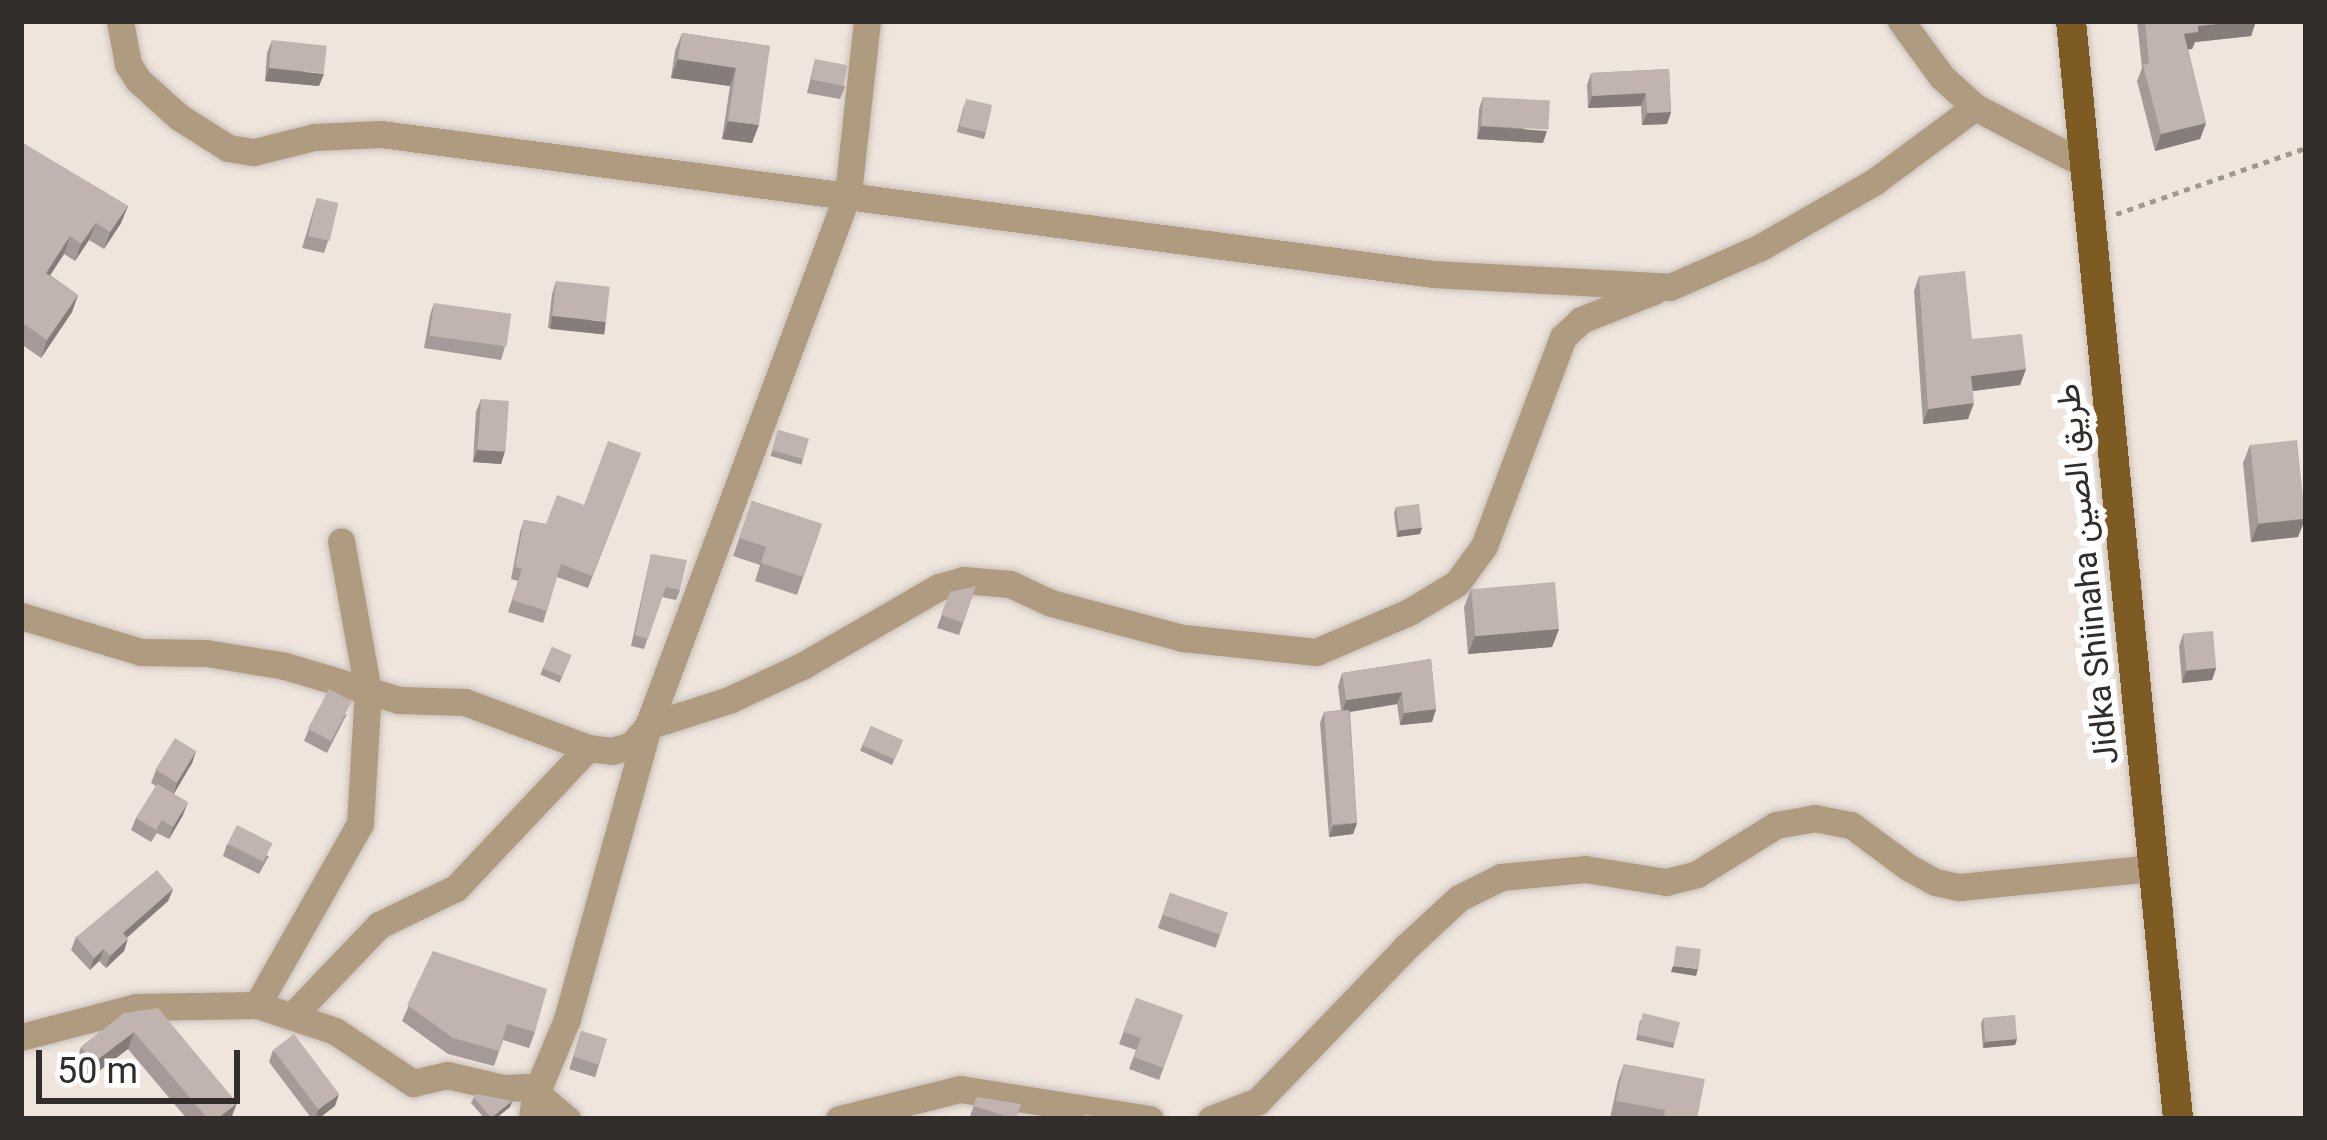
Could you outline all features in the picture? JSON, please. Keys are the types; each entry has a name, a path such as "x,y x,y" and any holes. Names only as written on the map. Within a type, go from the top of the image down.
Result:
{"main road":[{"name":"Jidka Shiinaha طريق الصين","path":"2071,21 2178,1119"}],"street":[{"path":"120,21 128,64 138,80 158,101 228,148 254,152 314,137 381,134 1433,274 1670,286"},
{"path":"534,1108 567,1019 648,727 848,193 867,21"},
{"path":"1901,21 1942,77 1975,107 2084,164"},
{"path":"21,616 141,652 226,656 417,702 465,702 588,748 612,752 632,745 648,727 729,700 802,666 939,587 963,580 1010,584 1051,602 1183,638 1316,652 1409,612 1457,583 1484,545 1563,337 1609,306 1759,248 1874,182 1975,107"},
{"path":"257,1004 360,824 368,691 340,541"},
{"path":"294,1014 379,926 456,888 588,748"},
{"path":"1211,1119 1258,1101 1419,934 1459,898 1501,877 1585,869 1666,882 1697,874 1777,825 1814,818 1850,825 1922,875 1959,887 2152,868"},
{"path":"21,1037 136,1006 257,1004 335,1031 413,1083 447,1075 503,1088 529,1087 534,1108"},
{"path":"839,1119 960,1089 1150,1119"},
{"path":"534,1108 566,1119"}],"path":[{"path":"2088,224 2306,148"}],"building":[{"path":"2145,21 2243,21 2198,26 2198,32 2184,34 2206,123 2161,134 2143,65 2149,63"},
{"path":"682,33 770,46 759,125 728,121 736,68 678,59"},
{"path":"272,40 327,46 324,74 269,68"},
{"path":"815,59 847,65 843,86 811,80"},
{"path":"1669,69 1671,112 1647,113 1646,93 1592,96 1591,73"},
{"path":"1483,97 1550,101 1548,129 1481,126"},
{"path":"966,99 992,105 986,132 960,126"},
{"path":"21,142 128,206 110,232 96,223 81,244 70,236 46,273 78,295 47,340 21,322"},
{"path":"317,198 338,203 330,241 308,236"},
{"path":"1965,271 1972,339 2022,334 2026,369 1971,376 1974,403 1928,409 1919,276"},
{"path":"556,281 610,287 606,321 552,316"},
{"path":"434,303 511,314 507,347 429,336"},
{"path":"481,399 509,401 505,452 477,450"},
{"path":"778,430 809,439 803,459 772,450"},
{"path":"2297,440 2305,519 2259,523 2250,445"},
{"path":"608,441 641,453 592,576 561,564 547,611 512,600 522,569 515,567 524,520 546,524 557,495 584,505"},
{"path":"752,501 822,524 803,577 761,563 766,547 739,538"},
{"path":"1419,504 1422,528 1399,531 1396,507"},
{"path":"651,554 687,560 680,590 666,587 648,639 635,635"},
{"path":"1555,582 1559,629 1475,636 1471,589"},
{"path":"976,586 963,623 941,615 950,592"},
{"path":"2213,631 2216,668 2186,670 2183,634"},
{"path":"552,647 571,655 562,676 543,668"},
{"path":"1431,659 1436,709 1404,713 1402,692 1346,700 1342,673"},
{"path":"329,689 352,701 331,741 308,729"},
{"path":"1349,710 1357,823 1332,824 1324,712"},
{"path":"871,726 903,740 894,759 862,745"},
{"path":"175,738 196,751 177,783 155,769"},
{"path":"157,784 188,802 173,827 162,820 156,830 136,818"},
{"path":"237,825 273,843 263,862 227,844"},
{"path":"157,870 173,889 123,933 128,939 110,956 104,949 94,958 76,937"},
{"path":"1170,893 1228,913 1220,935 1163,915"},
{"path":"1676,946 1701,949 1698,969 1674,966"},
{"path":"433,951 547,989 535,1032 507,1024 499,1051 453,1038 407,1005"},
{"path":"1136,998 1183,1015 1163,1068 1134,1057 1141,1038 1123,1032"},
{"path":"158,1008 237,1103 217,1119 208,1119 134,1032 93,1063 81,1047 124,1013"},
{"path":"1643,1013 1680,1022 1675,1044 1638,1034"},
{"path":"2015,1015 2017,1039 1985,1042 1983,1018"},
{"path":"581,1031 607,1039 599,1065 573,1057"},
{"path":"294,1034 339,1094 318,1110 273,1050"},
{"path":"1624,1064 1705,1079 1697,1119 1664,1119 1665,1110 1616,1101"},
{"path":"474,1097 512,1101 491,1118"},
{"path":"977,1097 1021,1104 1016,1119 973,1106"}]}
